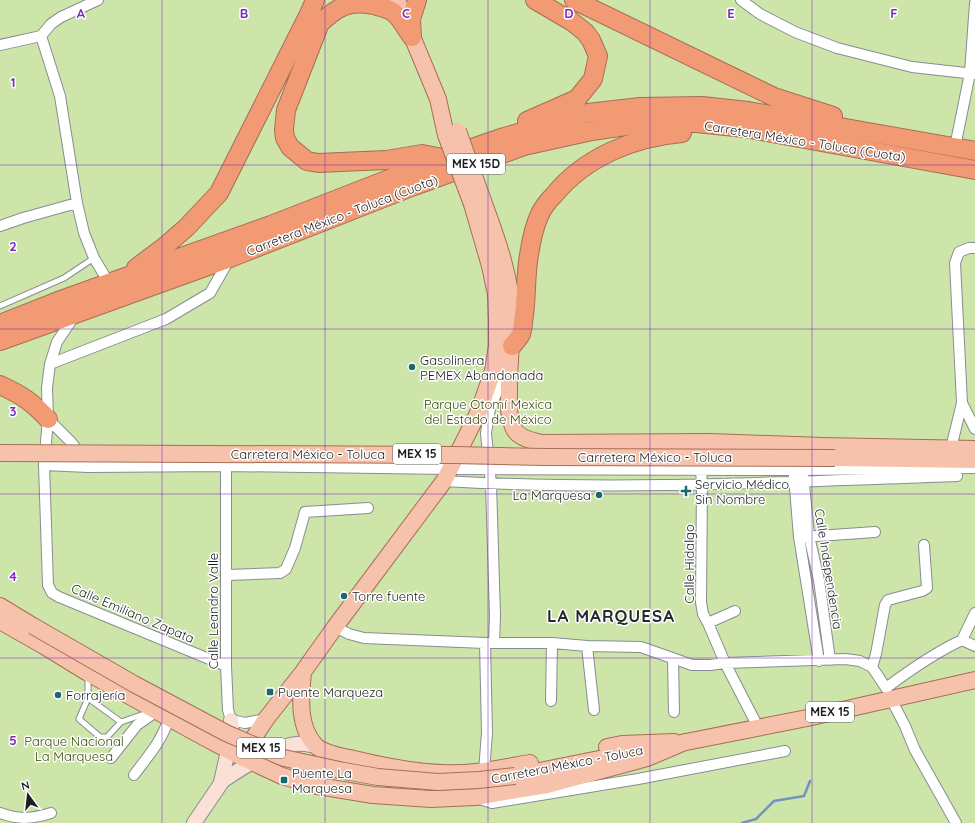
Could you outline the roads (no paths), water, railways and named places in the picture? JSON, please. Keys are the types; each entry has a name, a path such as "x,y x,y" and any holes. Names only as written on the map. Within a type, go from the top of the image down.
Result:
{"highway":[{"path":"109,283 137,268 164,247 187,227 219,194 315,0"},
{"path":"412,37 412,18 417,0"},
{"path":"504,137 520,124 577,99 593,78 596,68 598,56 591,40 585,32 571,21 535,0"},
{"path":"574,0 774,97 888,136"},
{"path":"412,37 398,17 387,9 362,3 349,3 331,13 320,23 286,110 284,130 285,138 290,147 307,161 318,163 386,160 422,154 443,158"},
{"name":"Carretera México - Toluca (Cuota)","path":"0,324 271,225 443,158 504,137 588,113 640,107 702,106 748,111 975,151"},
{"name":"Carretera México - Toluca (Cuota)","path":"0,342 230,258 414,186 524,146 592,131 645,123 696,123 745,128 975,170"},
{"path":"506,350 521,334 526,308 528,256 540,214 561,186 594,160 632,142 654,136 745,128"},
{"path":"0,385 15,392 34,404 48,419"}],"main road":[{"path":"194,823 220,782 241,756 266,719 303,672 447,475 479,411 493,371 506,350 513,324 510,287 501,249 477,202 452,133 397,0"},
{"path":"506,350 509,416 514,430 520,436 536,441 710,442 831,447 975,449"},
{"name":"Carretera México - Toluca","path":"0,453 455,454 545,457 975,460"},
{"name":"Carretera México - Toluca","path":"0,606 134,684 226,733 284,758 378,777 438,782 515,776 807,718 888,694 975,680"},
{"path":"0,621 88,673 241,756 282,776 312,785 373,795 431,799 475,797 547,785 647,758 685,742"},
{"path":"303,672 301,715 307,734 316,746"},
{"path":"231,720 232,733 241,756"},
{"path":"241,756 298,744 316,746 335,755 391,768 443,773 484,771 556,759 622,744 685,742"}],"street":[{"path":"0,45 41,36 51,24 61,17 98,0"},
{"path":"741,0 760,14 795,32 837,48 912,67 973,74"},
{"path":"955,147 973,74 975,3"},
{"path":"41,36 60,96 77,203 84,233 94,258 109,283"},
{"path":"0,226 77,203"},
{"path":"951,448 962,402 955,263 959,252 975,248"},
{"path":"50,364 166,319 210,294 230,258"},
{"path":"76,313 57,342 50,364 47,388 48,419 44,465 88,467 226,466 447,475 491,484 702,485 975,475"},
{"path":"484,771 487,733 489,643 495,616 491,484 486,433 490,409 506,350"},
{"path":"962,402 975,429"},
{"path":"48,419 71,442 81,454 88,467"},
{"name":"Calle Emiliano Zapata","path":"44,465 48,585 52,593 226,666"},
{"name":"Calle Leandro Valle","path":"226,466 226,666 228,710 231,720"},
{"path":"447,475 489,468 701,470 975,468"},
{"name":"Calle Hidalgo","path":"701,470 701,602 703,614 725,663 758,727"},
{"name":"Calle Independencia","path":"798,470 807,584 819,660"},
{"path":"227,575 280,573 286,569 295,548 305,512 368,508"},
{"path":"804,537 875,532"},
{"name":"Calle Independencia","path":"804,537 819,580 830,660"},
{"path":"872,667 876,654 885,605 888,600 922,591 927,588 924,545"},
{"path":"807,584 819,580"},
{"path":"708,623 735,610"},
{"path":"888,694 938,651 962,640 975,613"},
{"path":"335,627 348,634 364,638 641,647 692,665 845,659 860,661 872,667 905,726 915,750 956,823"},
{"path":"962,640 975,646"},
{"path":"551,701 552,643"},
{"path":"588,646 594,710"},
{"path":"672,659 674,712"},
{"path":"111,758 136,725 160,713 165,730 160,741 134,774"},
{"path":"231,720 245,723 266,719"},
{"path":"475,797 492,803 638,779 785,751"},
{"path":"0,813 12,818 35,818 51,813"}],"lane":[{"path":"0,306 64,278 94,258"},
{"path":"88,673 88,698 79,719 100,738 107,737 121,722 160,713"},
{"path":"88,698 121,722"}],"waterway":[{"path":"742,823 756,819 774,801 804,796 810,781"}],"place":[{"name":"Gasolinera PEMEX Abandonada","path":"412,367"},
{"name":"Servicio Médico Sin Nombre","path":"686,491"},
{"name":"La Marquesa","path":"599,495"},
{"name":"Torre fuente","path":"344,596"},
{"name":"Puente Marqueza","path":"270,692"},
{"name":"Forrajería","path":"58,695"},
{"name":"Puente La Marquesa","path":"284,780"}],"district":[{"name":"LA MARQUESA","path":"611,616"}],"park label":[{"name":"Parque Otomí Mexica del Estado de México","path":"488,412"},
{"name":"Parque Nacional La Marquesa","path":"74,748"}]}
